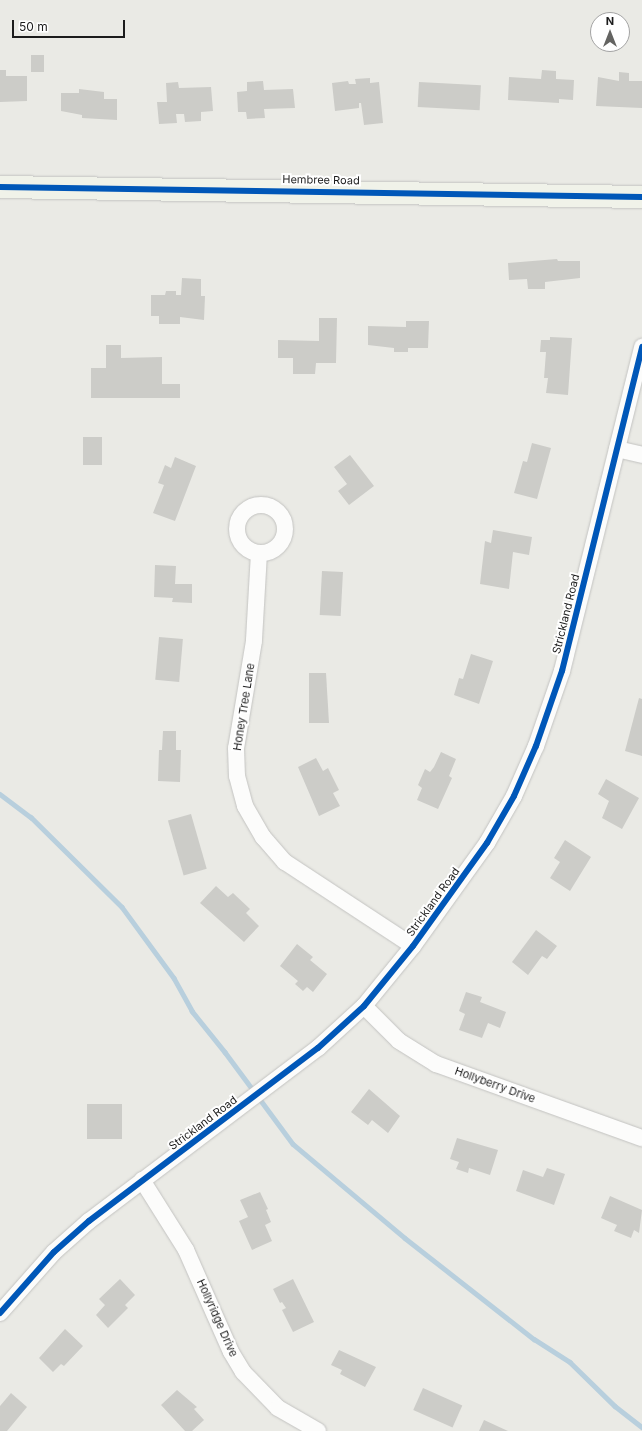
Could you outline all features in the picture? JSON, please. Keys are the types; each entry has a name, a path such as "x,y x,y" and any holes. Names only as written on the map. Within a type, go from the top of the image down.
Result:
{"street":[{"name":"Hembree Road","path":"0,188 642,196"},
{"name":"Strickland Road","path":"0,1313 54,1252 142,1180 318,1048 364,1006 413,946 487,843 514,796 536,746 562,671 642,347"},
{"path":"617,449 642,455"},
{"name":"Honey Tree Lane","path":"258,553 254,641 236,748 238,776 245,806 262,837 285,862 413,946"},
{"name":"Hollyberry Drive","path":"364,1006 399,1041 436,1064 642,1138"},
{"name":"Hollyridge Drive","path":"142,1180 186,1250 231,1352 243,1372 278,1408 318,1431"}],"building":[{"path":"31,55 44,55 44,72 31,72"},
{"path":"0,70 6,70 6,76 27,76 27,101 0,102"},
{"path":"542,70 556,71 556,79 574,80 573,100 559,99 559,103 508,100 509,77 541,79"},
{"path":"619,72 629,73 629,81 642,81 642,108 596,106 598,77 619,81"},
{"path":"370,78 370,83 379,82 383,123 364,125 361,103 359,103 359,108 335,111 332,83 348,81 349,84 356,84 355,79"},
{"path":"263,81 264,90 293,89 295,108 264,109 265,118 247,119 246,112 238,112 237,92 247,91 247,82"},
{"path":"178,82 179,88 211,87 213,111 201,112 201,121 185,122 184,114 176,114 177,123 159,124 157,102 167,102 166,83"},
{"path":"419,82 481,85 480,110 418,107"},
{"path":"79,89 104,92 104,99 117,99 117,120 82,118 82,115 61,111 61,93 79,93"},
{"path":"557,259 558,261 580,261 580,278 545,282 545,289 528,289 527,279 509,280 508,263"},
{"path":"182,278 201,279 201,296 205,296 204,320 180,317 180,324 159,324 159,316 151,316 151,295 165,295 166,291 176,291 176,295 181,295"},
{"path":"319,318 337,318 336,363 316,363 315,374 293,374 293,358 278,358 278,340 319,341"},
{"path":"406,321 429,321 428,348 408,348 408,352 394,352 394,348 368,345 368,326 406,327"},
{"path":"550,337 572,338 568,395 546,393 548,378 544,378 546,352 540,352 541,340 550,340"},
{"path":"106,345 121,345 121,358 162,357 162,384 180,384 180,398 91,398 91,368 106,368"},
{"path":"83,437 102,437 102,465 83,465"},
{"path":"532,443 551,448 537,499 514,493 523,461 527,462"},
{"path":"350,455 374,486 349,505 338,491 347,484 334,467"},
{"path":"175,457 196,466 175,521 153,513 164,485 158,483 165,465 171,468"},
{"path":"493,530 532,537 529,555 513,552 509,589 480,584 485,541 491,543"},
{"path":"155,565 176,566 175,584 192,584 192,603 172,602 173,598 154,597"},
{"path":"322,571 343,572 341,616 320,615"},
{"path":"159,637 183,639 179,682 155,680"},
{"path":"471,654 493,661 479,704 454,695 459,678 463,679"},
{"path":"309,673 326,673 329,723 309,723"},
{"path":"639,698 642,699 642,756 625,751"},
{"path":"163,731 176,731 176,750 181,750 180,782 158,781 159,750 162,750"},
{"path":"441,752 456,759 449,776 452,778 438,809 417,800 422,788 418,785 425,769 430,772"},
{"path":"316,758 323,771 328,768 339,790 333,793 340,806 319,816 298,767"},
{"path":"606,779 639,798 622,829 602,818 609,801 598,794"},
{"path":"191,814 207,869 184,875 168,821"},
{"path":"565,840 591,857 570,891 550,878 560,862 554,858"},
{"path":"216,886 228,897 233,893 250,909 246,913 259,926 244,942 200,903"},
{"path":"536,930 557,946 547,959 542,956 528,975 512,962"},
{"path":"297,944 313,957 310,960 327,974 313,992 307,987 303,991 295,984 298,981 280,966"},
{"path":"466,992 482,997 480,1002 506,1012 500,1028 488,1023 482,1038 459,1030 465,1014 459,1011"},
{"path":"369,1089 400,1116 388,1133 372,1120 368,1125 351,1112"},
{"path":"87,1104 122,1104 122,1139 87,1139"},
{"path":"457,1138 498,1150 490,1175 469,1168 468,1173 456,1169 459,1162 450,1159"},
{"path":"547,1168 565,1174 554,1205 516,1191 523,1170 543,1177"},
{"path":"260,1192 268,1209 266,1210 271,1222 265,1225 272,1241 252,1250 239,1221 248,1217 240,1200"},
{"path":"610,1196 642,1210 639,1233 634,1230 631,1238 614,1231 617,1225 601,1218"},
{"path":"120,1279 135,1295 125,1305 128,1308 108,1328 96,1315 105,1305 99,1299"},
{"path":"293,1279 314,1322 293,1332 282,1310 286,1308 282,1302 280,1303 273,1289"},
{"path":"65,1329 83,1346 64,1366 61,1364 53,1372 39,1358"},
{"path":"339,1350 376,1367 365,1387 340,1374 342,1370 331,1365"},
{"path":"423,1388 462,1405 453,1427 413,1410"},
{"path":"177,1390 197,1407 194,1409 204,1420 192,1431 185,1431 161,1405"},
{"path":"11,1393 27,1407 7,1431 0,1431 0,1406"},
{"path":"484,1420 508,1431 479,1431"}],"waterway":[{"path":"0,794 31,817 122,907 174,978 192,1011 225,1052 293,1144 405,1238 534,1339 570,1362 615,1406 642,1427"}],"cycle path":[{"path":"0,187 642,197"},
{"path":"0,1313 54,1252 89,1221 318,1048 364,1006 413,946 487,843 514,796 536,746 562,671 642,347"}]}
